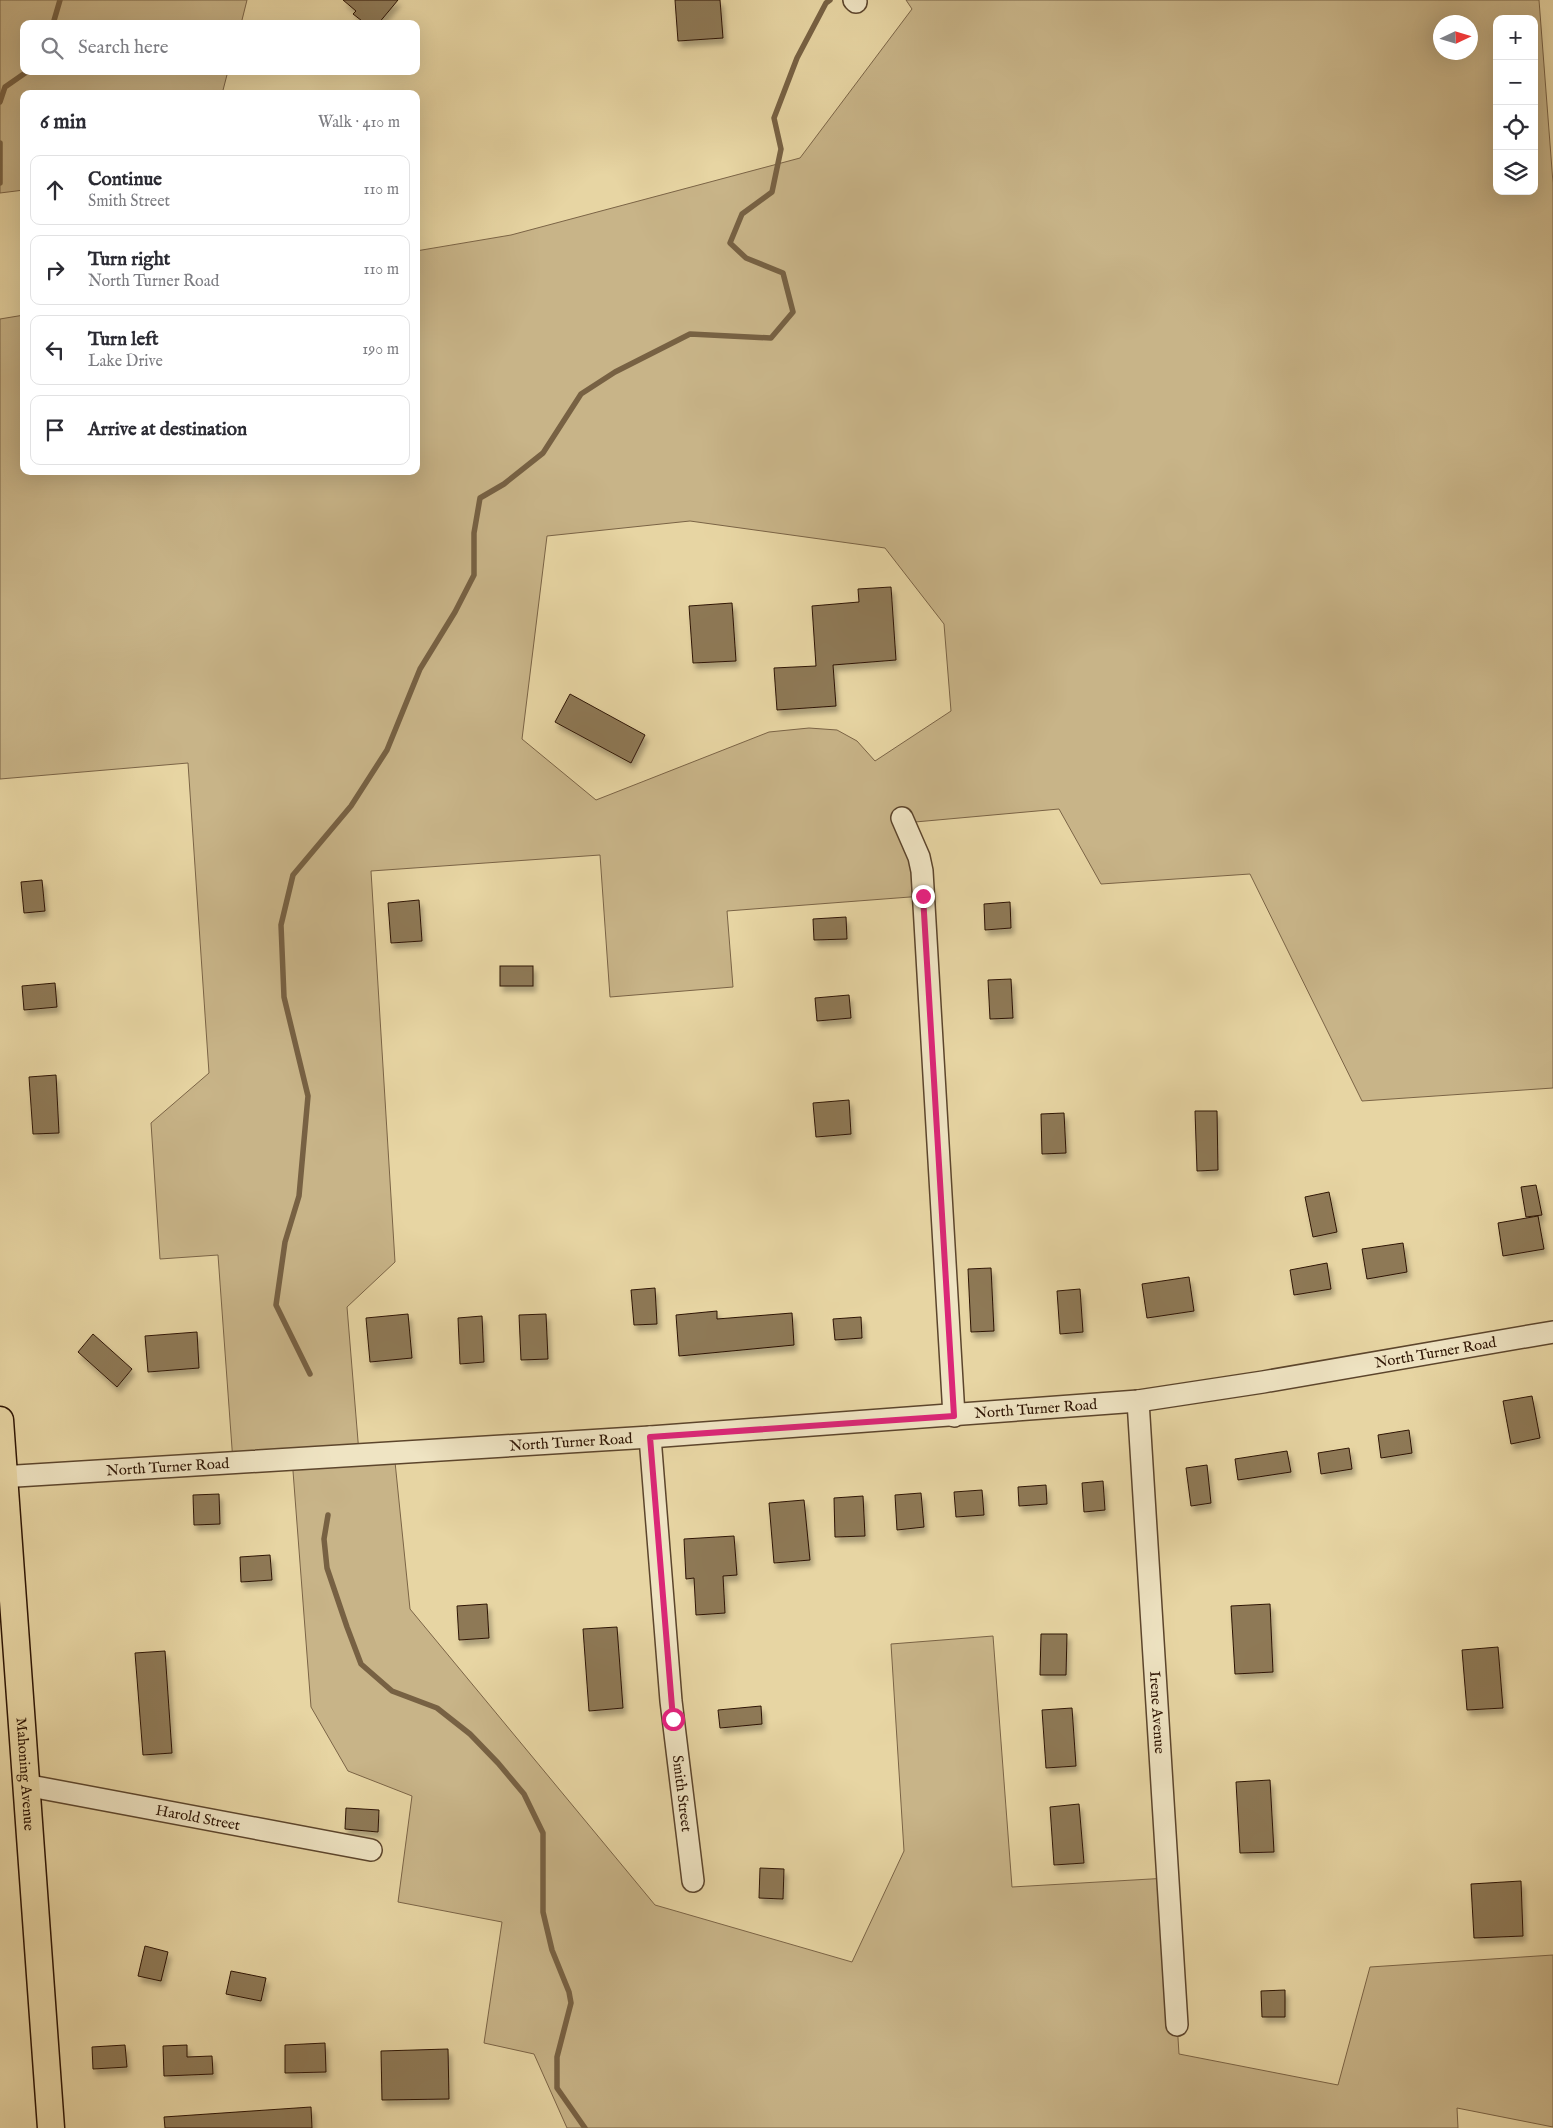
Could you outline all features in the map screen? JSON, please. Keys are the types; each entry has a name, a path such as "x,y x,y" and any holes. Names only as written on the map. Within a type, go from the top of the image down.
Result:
{"main road":[{"name":"Mahoning Avenue","path":"0,1420 2,1477 51,2128"}],"street":[{"path":"902,818 919,857 922,871 954,1416"},
{"name":"North Turner Road","path":"2,1477 650,1437 1138,1401 1263,1382 1553,1332"},
{"name":"Irene Avenue","path":"1138,1401 1177,2025"},
{"name":"Smith Street","path":"650,1437 671,1701 693,1881"},
{"name":"Harold Street","path":"25,1785 371,1850"}],"shaded area":[{"path":"0,0 247,0 242,20 20,20 20,75 227,75 223,90 20,90 20,190 0,193"},
{"path":"906,0 1539,0 1553,183 1553,1088 1362,1101 1250,874 1101,884 1059,809 904,823 923,896 727,911 733,987 610,997 600,855 371,871 395,1262 347,1307 359,1453 394,1452 410,1609 655,1905 852,1962 904,1851 891,1644 993,1636 1012,1887 1168,1878 1179,2054 1338,2085 1370,1967 1553,1955 1553,2127 1457,2108 1458,2128 567,2128 534,2054 484,2043 502,1922 398,1902 412,1796 348,1771 311,1707 292,1458 233,1462 218,1255 160,1259 151,1123 209,1073 188,763 0,779 0,319 20,316 20,475 420,475 420,250 511,235 800,158 912,9","holes":["690,521 885,548 944,624 951,711 875,761 857,741 837,730 809,728 769,732 596,800 522,739 547,536"]}],"building":[{"path":"343,0 398,0 381,20 361,20 353,14 356,11"},
{"path":"675,0 720,0 723,38 678,41"},
{"path":"891,587 896,660 833,665 836,706 777,710 774,668 816,666 812,606 859,602 858,589"},
{"path":"732,603 736,661 693,663 689,606"},
{"path":"570,694 645,735 631,763 555,722"},
{"path":"42,880 45,911 24,913 21,882"},
{"path":"419,900 422,941 391,943 388,903"},
{"path":"1010,902 1011,928 985,930 984,904"},
{"path":"846,917 847,939 814,940 813,919"},
{"path":"500,966 533,966 533,986 500,986"},
{"path":"1011,979 1013,1018 990,1019 988,980"},
{"path":"55,983 57,1007 24,1010 22,986"},
{"path":"849,995 851,1018 817,1021 815,998"},
{"path":"56,1075 59,1133 33,1134 29,1077"},
{"path":"849,1100 851,1134 816,1137 813,1103"},
{"path":"1195,1111 1217,1111 1218,1170 1197,1171"},
{"path":"1064,1113 1066,1153 1042,1154 1041,1114"},
{"path":"1536,1185 1542,1215 1526,1217 1521,1187"},
{"path":"1329,1192 1337,1232 1313,1237 1305,1197"},
{"path":"1538,1216 1544,1249 1503,1256 1498,1223"},
{"path":"1403,1243 1407,1272 1367,1279 1362,1249"},
{"path":"1327,1263 1331,1289 1294,1295 1290,1270"},
{"path":"991,1268 994,1331 971,1332 968,1269"},
{"path":"1189,1277 1194,1311 1147,1318 1142,1284"},
{"path":"655,1288 657,1324 634,1325 631,1290"},
{"path":"1080,1289 1083,1332 1060,1334 1057,1291"},
{"path":"717,1311 717,1319 792,1313 794,1345 679,1356 676,1315"},
{"path":"408,1314 412,1358 370,1362 366,1318"},
{"path":"546,1314 548,1359 521,1360 519,1315"},
{"path":"482,1316 484,1362 460,1364 458,1318"},
{"path":"861,1317 862,1338 835,1340 833,1319"},
{"path":"197,1332 199,1368 148,1372 145,1336"},
{"path":"93,1334 132,1369 117,1387 78,1352"},
{"path":"1532,1396 1540,1438 1511,1444 1503,1401"},
{"path":"1409,1430 1412,1453 1381,1458 1378,1435"},
{"path":"1349,1448 1352,1469 1321,1474 1318,1453"},
{"path":"1287,1451 1291,1472 1238,1480 1235,1459"},
{"path":"1207,1465 1211,1503 1191,1506 1186,1468"},
{"path":"1103,1481 1105,1510 1084,1512 1082,1483"},
{"path":"1046,1485 1047,1504 1019,1506 1018,1487"},
{"path":"982,1490 984,1515 956,1517 954,1492"},
{"path":"921,1493 924,1527 897,1530 895,1495"},
{"path":"219,1494 220,1524 194,1525 193,1495"},
{"path":"863,1496 865,1536 835,1537 834,1498"},
{"path":"804,1500 810,1560 774,1563 769,1503"},
{"path":"734,1536 737,1575 723,1576 725,1613 696,1615 694,1578 686,1579 684,1539"},
{"path":"270,1555 272,1580 241,1582 240,1557"},
{"path":"487,1604 489,1638 459,1640 457,1606"},
{"path":"1270,1604 1273,1672 1235,1674 1231,1606"},
{"path":"617,1627 623,1708 589,1711 583,1629"},
{"path":"1041,1634 1067,1634 1066,1675 1040,1675"},
{"path":"1498,1647 1503,1708 1467,1710 1462,1650"},
{"path":"165,1651 172,1753 143,1755 135,1653"},
{"path":"761,1706 762,1724 720,1728 718,1710"},
{"path":"1072,1708 1076,1766 1046,1768 1042,1710"},
{"path":"1270,1780 1274,1852 1240,1853 1236,1782"},
{"path":"1079,1804 1084,1863 1054,1865 1050,1807"},
{"path":"346,1808 379,1810 378,1832 345,1829"},
{"path":"760,1868 784,1869 783,1899 759,1898"},
{"path":"1521,1881 1523,1936 1474,1938 1471,1884"},
{"path":"145,1946 168,1952 161,1981 138,1976"},
{"path":"231,1971 266,1978 261,2001 226,1994"},
{"path":"1285,1990 1285,2017 1262,2017 1261,1991"},
{"path":"325,2043 326,2072 285,2073 285,2045"},
{"path":"125,2045 127,2067 93,2069 92,2047"},
{"path":"187,2045 187,2057 212,2056 213,2074 164,2076 163,2046"},
{"path":"448,2049 449,2099 382,2100 381,2051"},
{"path":"311,2107 312,2128 165,2128 164,2117"}],"waterway":[{"path":"54,20 60,0"},
{"path":"310,1374 276,1305 285,1242 299,1196 308,1096 284,997 281,925 293,875 351,806 387,750 420,669 455,612 474,575 474,533 480,498 504,484 543,453 581,394 615,372 690,334 771,338 793,312 783,273 746,258 730,243 742,214 772,192 781,149 774,118 797,58 826,3 830,0"},
{"path":"0,102 5,87 22,75"},
{"path":"0,143 0,183"},
{"path":"328,1515 324,1539 327,1568 361,1664 392,1691 437,1708 470,1734 524,1794 543,1833 543,1912 552,1950 569,1992 571,2003 557,2057 557,2088 585,2128"}],"route":[{"path":"673,1719 650,1437 954,1416 923,896"}]}
